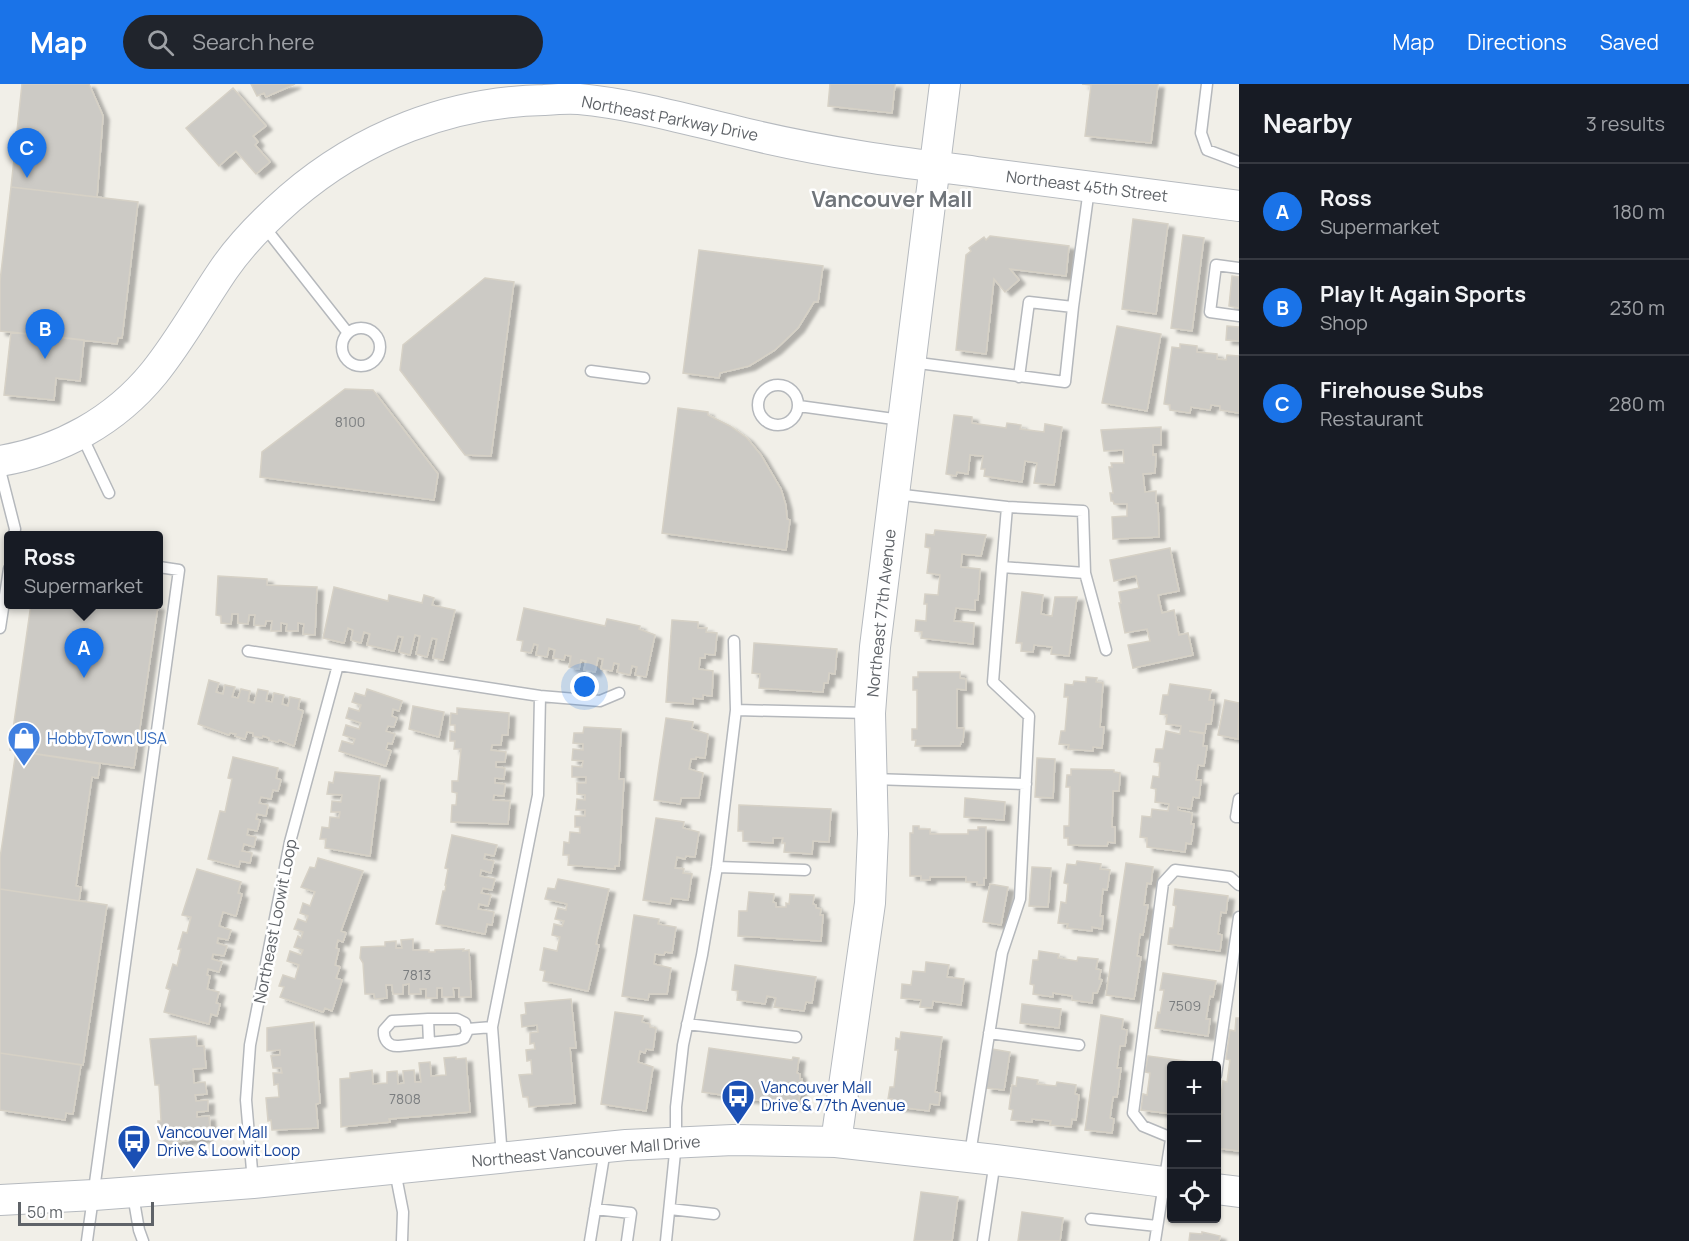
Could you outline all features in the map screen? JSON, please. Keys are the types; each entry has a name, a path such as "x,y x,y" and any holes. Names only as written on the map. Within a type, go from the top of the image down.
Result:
{"street":[{"name":"Northeast 77th Avenue","path":"836,1142 870,903 873,834 870,713 875,647 945,84"},
{"name":"Northeast Parkway Drive","path":"0,461 38,453 81,434 125,403 151,376 173,348 226,266 243,244 289,198 332,165 381,138 441,114 506,101 577,99 688,119 810,148 935,167"},
{"name":"Northeast 45th Street","path":"935,167 1239,206"},
{"name":"Northeast Vancouver Mall Drive","path":"0,1200 94,1196 253,1183 606,1147 733,1140 836,1142 982,1158 1167,1183"},
{"path":"1221,1190 1239,1192"}],"lane":[{"path":"1207,84 1201,133 1207,150 1239,162"},
{"path":"911,362 1065,382 1090,187"},
{"path":"263,225 348,333"},
{"path":"1239,268 1216,265 1210,312 1239,316"},
{"path":"1019,377 1029,302 1073,307"},
{"path":"591,370 644,378"},
{"path":"799,406 904,420"},
{"path":"81,434 109,493"},
{"path":"0,470 15,531"},
{"path":"895,494 1007,507 1083,511 1085,573 1106,650"},
{"path":"984,1241 982,1158 989,1033 1002,953 1020,899 1029,716 993,682 1007,507"},
{"path":"1002,567 1085,573"},
{"path":"87,1241 179,570 163,568"},
{"path":"0,628 4,602"},
{"path":"666,1241 683,1045 717,867 736,710 734,641"},
{"path":"248,651 540,696 600,701 619,693"},
{"name":"Northeast Loowit Loop","path":"253,1183 246,1100 250,1045 290,842 338,665"},
{"path":"502,1157 492,1027 537,795 540,696"},
{"path":"736,710 870,713"},
{"path":"871,779 1026,784"},
{"path":"1239,799 1236,817 1239,817"},
{"path":"717,867 805,870"},
{"path":"1167,1137 1143,1126 1133,1113 1163,883 1175,870 1230,876 1239,885"},
{"path":"1218,1061 1239,917"},
{"path":"428,1019 429,1043"},
{"path":"428,1019 460,1020 468,1029 466,1035 461,1039 395,1047 387,1042 383,1035 385,1026 392,1021 428,1019"},
{"path":"687,1024 796,1037"},
{"path":"468,1029 492,1027"},
{"path":"989,1033 1079,1044"},
{"path":"590,1241 606,1147"},
{"path":"395,1168 403,1212 402,1241"},
{"path":"1155,1241 1167,1187"},
{"path":"132,1192 143,1241"},
{"path":"595,1209 631,1213 627,1241"},
{"path":"670,1209 714,1214"},
{"path":"1091,1219 1157,1226"}],"building":[{"path":"22,84 89,84 103,116 97,197 11,187"},
{"path":"251,84 295,84 266,97 264,93 257,96"},
{"path":"830,84 895,84 892,113 828,106"},
{"path":"1082,84 1158,84 1151,143 1085,136 1091,85"},
{"path":"233,88 266,126 253,136 258,142 255,145 270,162 256,174 236,151 219,166 186,128"},
{"path":"11,187 138,202 122,338 118,338 117,344 0,331 0,281"},
{"path":"1133,219 1168,224 1156,314 1122,309"},
{"path":"1183,235 1204,238 1192,331 1171,328"},
{"path":"990,236 1069,246 1066,276 1010,269 1019,280 1005,292 994,279 986,354 956,350 966,255 971,251 969,248 984,237 986,240"},
{"path":"699,250 823,266 818,302 814,302 798,328 775,350 749,366 720,373 719,378 683,373"},
{"path":"1232,276 1239,277 1239,308 1229,306"},
{"path":"485,278 514,282 491,456 465,455 400,370 403,345"},
{"path":"1117,326 1161,334 1147,411 1102,403"},
{"path":"1227,326 1239,327 1239,341 1226,340"},
{"path":"11,332 84,340 80,381 56,378 54,400 4,395"},
{"path":"1180,344 1197,346 1197,352 1217,354 1217,359 1226,360 1227,355 1239,356 1239,413 1220,410 1220,406 1211,405 1210,410 1191,407 1190,413 1170,410 1170,405 1164,404 1172,347 1180,348"},
{"path":"345,389 373,390 438,474 434,500 260,477 262,452"},
{"path":"678,408 708,412 708,415 747,438 761,455 781,489 787,519 790,520 786,550 662,533"},
{"path":"954,415 972,417 972,423 1006,428 1007,423 1021,425 1020,429 1044,432 1045,424 1062,427 1054,485 1034,483 1037,463 1025,461 1022,482 984,476 985,469 981,469 983,456 970,455 968,474 957,472 956,476 946,474"},
{"path":"1161,427 1161,445 1153,445 1153,455 1156,454 1155,473 1143,474 1145,492 1156,491 1159,537 1113,539 1112,517 1127,516 1127,504 1114,504 1111,501 1110,493 1113,493 1109,467 1112,467 1111,463 1124,463 1123,450 1104,451 1101,430"},
{"path":"935,530 986,535 981,556 962,554 961,567 980,569 978,600 975,600 975,610 956,608 954,621 974,623 973,644 921,638 922,632 915,631 916,620 926,621 925,594 938,595 940,575 927,573 930,548 925,547 926,534 934,535"},
{"path":"1170,548 1179,591 1158,595 1162,613 1174,610 1179,635 1188,633 1193,655 1133,668 1128,645 1150,641 1147,629 1125,633 1119,592 1139,588 1136,576 1114,581 1110,560"},
{"path":"218,576 267,579 267,585 317,587 315,635 303,634 304,624 298,623 298,631 286,631 287,624 281,623 281,631 271,631 272,621 266,621 265,626 254,625 255,615 249,615 248,624 238,623 238,614 232,614 231,624 221,623 221,616 216,615"},
{"path":"334,587 388,601 389,595 422,603 424,595 434,598 432,605 455,610 443,660 433,658 437,639 432,638 427,657 416,654 420,636 415,635 410,655 399,652 403,637 398,636 394,651 367,645 370,634 364,632 361,643 351,640 353,630 348,628 344,643 323,638"},
{"path":"1022,592 1043,595 1041,614 1052,616 1055,597 1077,597 1069,656 1051,654 1052,647 1034,645 1033,652 1021,651 1022,643 1016,643"},
{"path":"524,608 605,626 607,619 640,626 639,629 655,635 646,677 635,675 637,667 632,666 630,675 617,672 619,664 614,663 612,671 601,669 603,659 598,658 595,672 584,670 586,661 581,660 579,669 569,667 571,656 565,655 564,660 553,658 555,650 549,648 547,657 536,655 538,645 534,644 531,653 521,651 523,641 517,640"},
{"path":"30,609 158,609 134,768 10,750"},
{"path":"672,620 698,622 698,628 707,628 706,632 717,633 715,655 705,654 705,658 700,658 699,669 713,671 712,696 703,695 703,699 693,698 693,704 666,702"},
{"path":"754,643 837,649 835,674 829,673 828,683 824,683 823,692 759,688 760,674 752,673"},
{"path":"918,672 960,672 960,678 966,679 966,690 957,689 957,728 964,728 963,742 960,746 915,746 916,740 912,740 912,729 917,729 917,690 913,690 913,677 918,677"},
{"path":"1086,677 1097,678 1096,682 1103,683 1100,727 1104,727 1102,748 1093,747 1093,751 1068,749 1069,745 1059,744 1061,731 1065,731 1068,697 1064,697 1065,684 1073,685 1074,681 1086,682"},
{"path":"209,680 219,683 216,692 223,694 225,685 235,687 232,697 238,698 241,689 250,691 248,701 254,703 258,689 268,691 266,701 272,702 274,693 284,695 282,704 288,706 290,697 300,699 298,709 303,711 294,746 279,740 278,742 269,740 263,736 262,738 253,736 253,733 247,732 245,739 235,736 236,734 230,733 229,735 198,724"},
{"path":"1170,684 1211,690 1209,700 1214,700 1211,724 1206,724 1205,733 1189,731 1204,734 1203,746 1207,746 1204,766 1198,765 1196,780 1201,780 1199,798 1193,797 1191,809 1178,807 1178,810 1192,813 1191,824 1194,824 1191,844 1186,843 1185,852 1147,847 1147,838 1140,837 1142,816 1151,817 1152,809 1168,811 1169,804 1155,802 1156,789 1151,788 1153,776 1159,777 1160,763 1154,762 1156,749 1163,749 1166,731 1180,734 1181,726 1166,724 1167,715 1160,714 1163,695 1168,695"},
{"path":"367,689 402,701 399,711 393,709 392,716 397,718 394,727 388,726 386,731 395,734 392,744 388,743 386,749 391,751 386,766 339,751 342,741 353,744 355,739 343,735 346,725 359,729 361,723 346,718 349,708 359,711 361,705 352,702 355,693 365,696"},
{"path":"1225,700 1239,703 1238,739 1218,735"},
{"path":"413,706 444,712 439,737 409,729"},
{"path":"457,708 509,713 508,735 502,735 501,745 492,745 491,750 506,752 505,762 496,762 496,767 505,768 504,779 495,778 495,783 505,784 504,796 494,795 493,800 510,801 508,824 451,822 452,805 456,805 457,793 452,792 452,781 458,781 461,749 454,749 455,741 450,741 450,731 455,732 455,725 450,725 451,713 457,714"},
{"path":"666,718 693,722 692,729 708,734 705,758 691,759 689,769 703,773 699,798 681,798 680,804 654,800"},
{"path":"584,727 621,729 619,779 624,779 619,866 615,866 615,869 568,865 569,855 563,855 564,842 569,843 570,832 580,833 580,827 575,827 575,816 585,816 585,810 576,810 577,799 585,800 585,795 577,794 577,783 586,783 586,777 572,777 572,766 582,767 583,761 572,760 573,749 583,750 583,744 573,743 574,733 583,733"},
{"path":"16,751 100,764 98,778 92,777 76,886 81,887 79,901 0,889 0,858"},
{"path":"233,757 278,768 276,778 281,780 278,791 273,790 271,799 261,797 259,803 268,805 266,816 257,814 256,819 260,820 257,831 248,829 247,835 256,837 254,847 244,844 242,851 252,853 250,863 240,861 239,867 208,859 220,811 225,812 232,779 228,778"},
{"path":"1037,758 1055,759 1053,798 1035,797"},
{"path":"1071,769 1114,770 1120,773 1119,791 1113,791 1112,827 1115,827 1115,843 1108,842 1107,846 1068,845 1068,838 1064,838 1064,826 1069,826 1070,787 1066,787 1067,775 1071,775"},
{"path":"335,772 380,776 370,856 325,848 326,839 320,839 322,827 329,828 330,817 339,818 340,812 331,812 332,801 341,802 342,795 327,794 329,782 333,783"},
{"path":"965,798 1005,802 1004,820 964,817"},
{"path":"739,805 831,809 829,842 813,841 812,854 784,852 783,838 773,838 773,843 743,841 743,831 738,831"},
{"path":"656,818 684,822 683,828 699,832 695,857 686,856 685,859 677,857 675,868 684,869 683,873 692,874 688,900 671,898 670,904 643,900"},
{"path":"913,826 919,826 919,829 930,829 930,834 968,834 968,830 986,827 984,885 977,885 977,882 966,882 966,877 930,877 930,880 921,880 921,876 910,876 910,833 913,833"},
{"path":"452,835 497,845 494,856 485,854 484,859 494,861 491,873 481,870 480,876 495,879 492,890 483,888 481,893 491,895 488,906 479,904 478,909 494,912 492,925 487,924 485,934 436,924 443,891 445,891 448,869 445,868"},
{"path":"318,858 363,871 341,931 346,933 343,942 338,940 336,948 339,949 335,965 340,967 336,978 342,980 332,1011 325,1008 323,1012 280,997 284,987 279,986 283,975 295,979 299,965 287,961 290,951 301,955 303,950 294,947 298,936 301,938 303,932 294,929 298,919 306,922 308,916 300,913 303,903 310,906 315,892 301,887 310,867 315,868"},
{"path":"1077,861 1101,864 1100,869 1110,870 1107,890 1103,889 1100,916 1103,916 1102,929 1092,927 1092,931 1067,928 1068,924 1058,923 1061,902 1066,903 1068,884 1064,883 1067,864 1076,865"},
{"path":"1126,863 1153,867 1151,884 1147,883 1144,905 1148,905 1143,935 1140,934 1137,956 1141,957 1134,999 1106,995"},
{"path":"1032,867 1051,868 1048,907 1029,906"},
{"path":"197,869 241,882 238,893 242,894 236,916 223,912 219,926 231,930 228,940 218,938 217,943 227,946 224,956 213,954 212,959 222,962 219,972 208,969 207,975 210,976 207,989 219,992 216,1003 220,1004 217,1016 211,1014 209,1024 164,1012 170,990 166,988 173,964 177,966 181,949 178,949 183,932 187,933 191,917 182,915"},
{"path":"558,879 609,889 588,991 543,981 545,971 540,970 544,948 557,951 560,937 552,935 554,924 562,926 564,921 555,919 558,908 566,910 567,904 545,899 548,888 555,889"},
{"path":"990,884 1008,887 1001,925 983,922"},
{"path":"0,889 107,905 83,1065 0,1053"},
{"path":"1175,889 1228,896 1226,913 1221,912 1218,934 1222,935 1220,951 1168,944 1176,906 1173,905"},
{"path":"749,892 774,894 773,902 776,903 776,907 786,907 786,903 789,904 790,894 814,895 813,904 816,908 821,909 820,915 823,915 821,941 738,936 739,911 747,911"},
{"path":"634,915 659,919 658,924 676,927 672,953 655,954 654,964 671,968 667,994 649,994 648,1000 622,996"},
{"path":"413,939 413,950 435,952 435,950 469,950 471,997 459,997 459,988 453,988 454,997 442,997 442,988 437,988 437,998 426,998 426,989 420,989 421,994 409,994 409,984 403,985 403,994 393,994 392,985 386,985 387,998 375,999 374,994 365,994 363,963 360,958 361,947 385,946 385,942 396,941 396,948 402,948 401,940"},
{"path":"1039,951 1059,954 1058,958 1077,961 1078,957 1098,959 1096,969 1101,970 1099,979 1102,980 1097,993 1093,993 1092,1003 1072,1000 1072,996 1053,993 1053,997 1033,994 1034,985 1030,984 1033,960 1038,960"},
{"path":"926,962 949,965 947,977 964,979 961,1005 933,1001 932,1008 920,1007 921,1000 901,998 902,984 911,985 913,971 925,972"},
{"path":"735,965 816,977 812,1003 806,1002 804,1011 774,1007 776,998 767,996 765,1004 737,1000 738,991 732,990"},
{"path":"1163,973 1216,981 1213,997 1210,996 1206,1019 1210,1019 1208,1036 1155,1028 1164,990 1160,990"},
{"path":"571,999 576,1048 570,1048 575,1103 529,1107 528,1097 523,1097 519,1075 532,1074 531,1060 527,1061 526,1050 535,1049 534,1043 530,1044 530,1033 538,1032 537,1025 522,1027 521,1015 526,1014 525,1003"},
{"path":"1022,1004 1061,1009 1059,1028 1020,1023"},
{"path":"615,1012 643,1016 642,1022 656,1028 653,1050 646,1049 645,1053 640,1051 638,1062 653,1067 646,1111 601,1104"},
{"path":"1101,1015 1123,1019 1122,1029 1127,1030 1125,1046 1120,1046 1117,1068 1121,1068 1117,1097 1113,1097 1110,1118 1114,1119 1112,1133 1085,1130"},
{"path":"1236,1018 1239,1018 1239,1151 1221,1149 1221,1096 1223,1081 1227,1082 1230,1060 1226,1059 1230,1030 1235,1031"},
{"path":"314,1022 320,1103 316,1104 318,1128 272,1130 271,1120 268,1121 266,1098 279,1097 278,1084 274,1085 273,1073 282,1073 281,1068 273,1068 271,1056 280,1055 280,1050 267,1051 267,1028"},
{"path":"901,1032 942,1037 935,1092 940,1093 939,1105 930,1104 929,1111 892,1106 892,1099 888,1099 890,1087 894,1087 898,1050 895,1050 896,1038 900,1039"},
{"path":"196,1036 197,1046 204,1046 206,1068 193,1069 194,1083 205,1082 207,1094 195,1095 196,1101 208,1100 208,1111 197,1112 197,1117 209,1116 210,1127 205,1128 206,1138 161,1144 158,1121 161,1121 159,1085 155,1085 150,1039"},
{"path":"709,1048 792,1060 793,1057 799,1058 797,1073 802,1079 798,1106 702,1092"},
{"path":"992,1049 1010,1052 1004,1090 986,1088"},
{"path":"0,1053 81,1065 73,1114 66,1113 65,1120 0,1110"},
{"path":"1148,1056 1186,1061 1167,1061 1167,1113 1141,1110 1143,1094 1147,1095 1150,1073 1145,1072"},
{"path":"456,1057 456,1059 466,1058 470,1112 389,1119 390,1122 341,1127 340,1079 350,1078 350,1073 372,1070 373,1084 387,1083 387,1072 397,1071 398,1084 404,1083 403,1071 414,1070 415,1082 421,1082 419,1063 430,1062 431,1076 446,1075 444,1058"},
{"path":"1017,1077 1038,1080 1037,1084 1056,1086 1057,1082 1076,1085 1075,1094 1079,1095 1076,1120 1072,1119 1071,1127 1050,1125 1051,1121 1011,1120 1013,1110 1009,1109 1012,1085 1016,1086"},
{"path":"921,1192 958,1197 952,1241 914,1241"},
{"path":"1022,1212 1063,1218 1060,1241 1018,1241"},
{"path":"1202,1232 1220,1236 1219,1241 1189,1241 1190,1233 1202,1234"}],"place":[{"name":"Firehouse Subs","path":"27,178"},
{"name":"Play It Again Sports","path":"45,359"},
{"name":"Ross","path":"84,678"},
{"name":"HobbyTown USA","path":"24,767"},
{"name":"Vancouver Mall Drive & 77th Avenue","path":"738,1125"},
{"name":"Vancouver Mall Drive & Loowit Loop","path":"134,1170"}],"district":[{"name":"Vancouver Mall","path":"892,199"}]}
